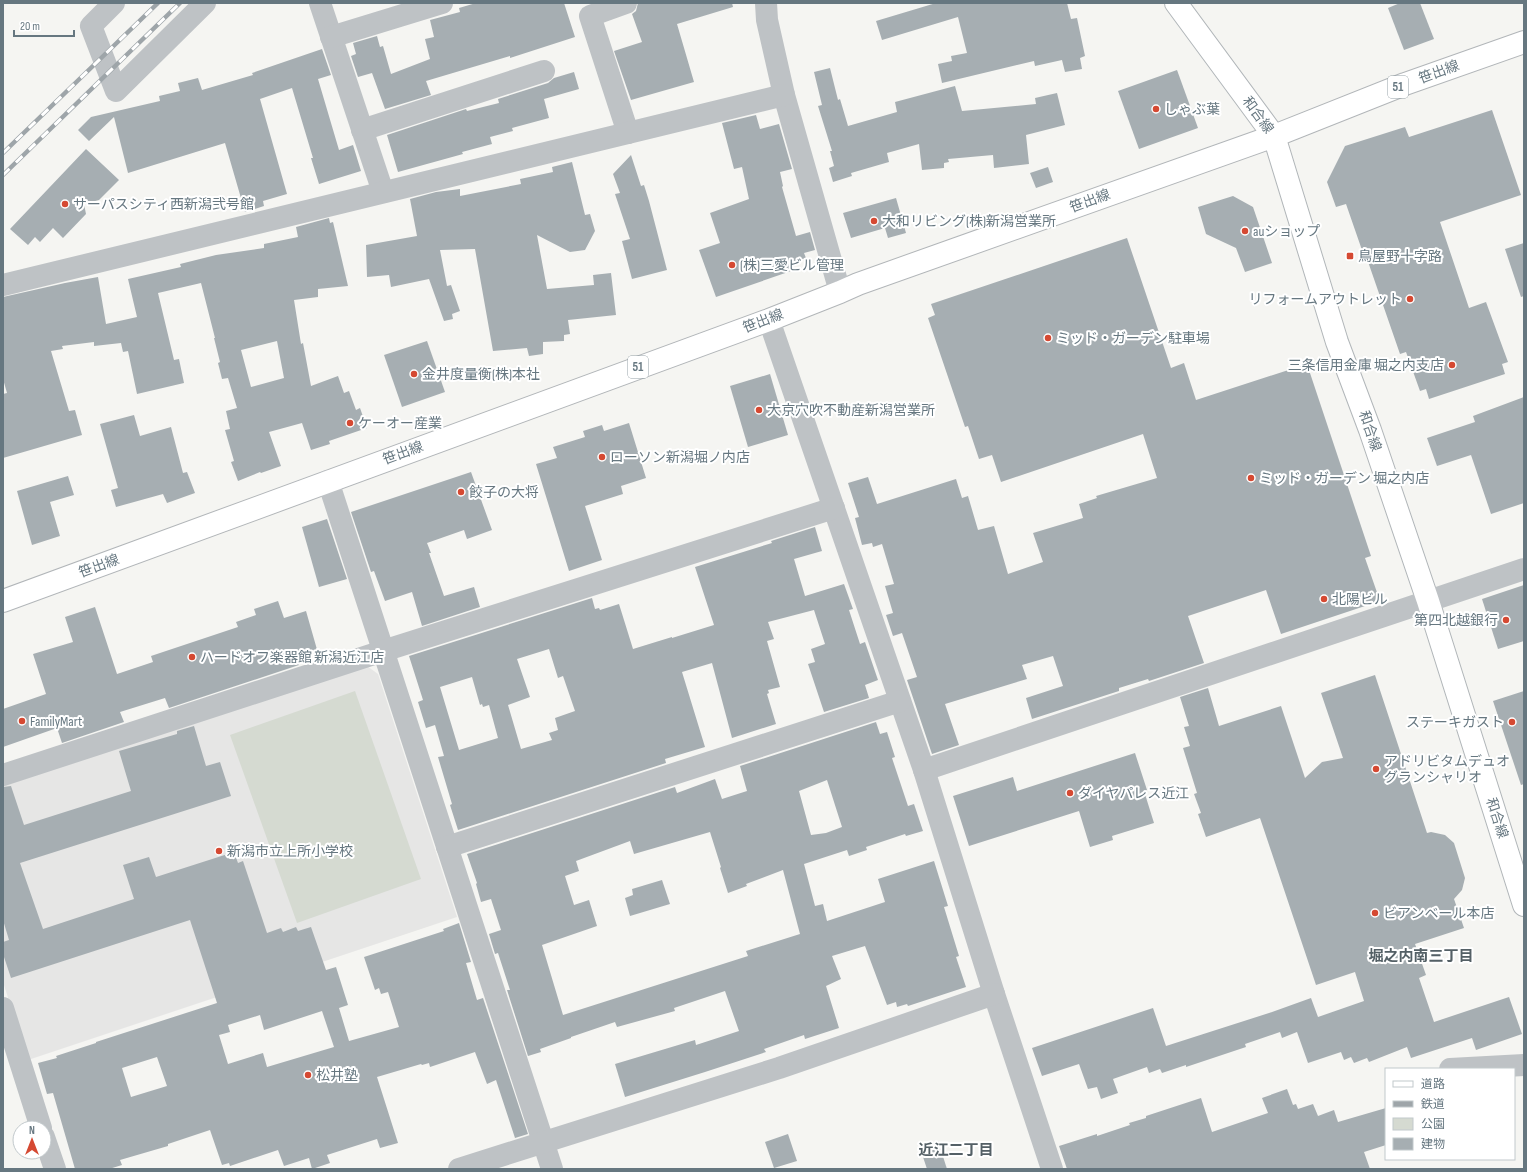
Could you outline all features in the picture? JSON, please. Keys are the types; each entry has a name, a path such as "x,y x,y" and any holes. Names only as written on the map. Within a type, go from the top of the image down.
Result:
{"main road":[{"name":"和合線","path":"1176,3 1274,136 1337,342 1370,430 1428,601 1524,905"},
{"name":"笹出線","path":"3,601 769,320 858,284 1274,136 1405,84 1524,42"}],"street":[{"path":"114,3 91,26 116,91 205,3"},
{"path":"320,3 383,192"},
{"path":"331,37 442,3"},
{"path":"626,3 590,16 628,133"},
{"path":"766,3 767,20 784,95 840,292"},
{"path":"362,130 544,71"},
{"path":"3,285 784,95"},
{"path":"769,320 924,770 994,994 1052,1169"},
{"path":"328,481 552,1169"},
{"path":"3,775 383,651 834,508"},
{"path":"924,770 1524,570"},
{"path":"447,847 900,701"},
{"path":"459,1169 779,1068 994,994"},
{"path":"3,1008 38,1120"},
{"path":"1468,1068 1524,1065"}],"shaded area":[{"name":"新潟市立上所小学校","path":"367,666 378,674 457,917 28,1060 3,982 3,786"}],"green space":[{"path":"355,691 421,879 297,923 230,735"}],"building":[{"path":"476,3 564,3 575,37 510,58 510,56 426,81 431,95 385,109 372,73 358,77 351,56 356,54 353,43 377,36 380,47 383,46 391,74 430,59 425,39 434,37 430,20 460,12 459,8"},
{"path":"638,3 732,3 733,7 677,24 694,82 631,100 614,51 642,42 632,14 636,11"},
{"path":"936,3 1067,3 1071,19 1077,18 1085,56 1080,58 1082,69 1065,72 1062,60 1035,66 1034,61 942,83 938,64 952,61 951,56 967,53 958,17 882,40 876,21"},
{"path":"1400,3 1420,3 1434,39 1404,50 1388,8"},
{"path":"322,49 331,75 318,79 339,150 353,145 361,171 319,184 311,158 313,158 292,88 260,99 287,194 263,201 264,206 245,212 225,143 128,173 114,117 89,141 78,130 91,117 160,101 159,96 180,91 178,83 198,78 202,90 253,75 252,73"},
{"path":"830,68 838,100 840,99 848,126 897,112 895,102 955,86 962,111 1036,104 1035,98 1057,93 1065,125 1026,135 1029,164 994,168 993,155 948,159 949,162 944,163 944,168 922,170 919,144 887,153 889,162 851,173 852,176 833,182 829,168 834,166 830,151 832,151 818,106 822,105 814,72"},
{"path":"1177,70 1198,128 1139,149 1118,91"},
{"path":"574,72 579,89 544,99 549,118 512,128 513,131 490,137 492,144 462,152 463,154 398,172 387,135 466,109 467,111 499,103 498,99 548,83 554,78"},
{"path":"1492,110 1521,195 1440,222 1469,308 1486,302 1508,362 1502,364 1505,374 1429,399 1426,389 1420,391 1406,352 1400,354 1365,253 1363,253 1346,204 1336,207 1327,182 1345,146 1405,127 1409,137"},
{"path":"756,115 760,129 779,124 792,169 780,172 782,187 796,236 810,232 815,250 804,253 806,258 791,262 794,270 716,297 699,250 720,243 710,213 749,199 742,167 734,169 722,123"},
{"name":"サーパスシティ西新潟弐号館","path":"86,149 119,180 99,200 84,204 86,214 63,238 53,228 40,242 35,237 28,245 10,229"},
{"path":"631,155 641,186 644,185 667,270 632,279 622,241 630,239 615,194 620,193 613,174"},
{"path":"572,162 585,215 590,214 595,231 585,250 570,252 537,235 547,289 594,285 593,275 611,273 616,315 568,320 570,334 564,335 564,341 543,342 543,354 529,356 527,348 493,351 475,249 440,250 447,286 451,285 460,311 452,314 453,319 444,321 429,279 391,287 389,275 367,277 366,245 417,236 410,199 436,192 460,189 460,196 521,184 520,179 553,172 552,167"},
{"path":"1048,167 1053,182 1036,188 1030,173"},
{"path":"1233,196 1253,207 1272,263 1245,272 1236,248 1206,234 1198,207"},
{"name":"大和リビング(株)新潟営業所","path":"896,198 906,233 888,238 885,228 851,238 843,213"},
{"path":"329,218 330,223 333,222 348,286 318,289 318,297 294,300 301,344 303,343 311,386 338,376 344,393 349,391 356,410 360,408 367,428 329,441 330,444 311,450 302,423 269,432 281,466 261,473 260,472 238,481 231,462 234,461 225,430 230,429 226,411 237,408 228,378 222,379 218,363 220,362 215,338 201,283 158,293 174,360 179,359 184,383 137,394 128,351 123,352 121,343 94,346 94,342 62,346 63,349 51,351 69,411 75,410 82,435 3,458 3,394 7,393 3,379 3,297 98,277 106,324 137,317 128,279 181,267 180,264 216,255 264,248 264,244 298,237 296,227","holes":["277,341 284,378 251,387 241,350"]},
{"path":"1127,238 1171,368 1184,363 1196,400 1307,364 1371,556 1365,558 1380,601 1281,634 1266,590 1188,616 1204,663 1149,681 1148,679 1119,688 1119,691 1032,719 1026,698 1063,686 1053,656 1022,665 1027,679 945,704 959,745 932,754 907,680 917,677 902,633 893,636 886,615 893,613 885,586 894,584 882,544 873,547 872,543 862,545 855,518 859,517 848,483 868,477 877,504 956,479 962,498 968,496 978,530 994,526 1008,574 1043,562 1033,533 1083,518 1079,504 1097,498 1096,496 1157,478 1143,434 1001,482 992,455 979,459 968,426 965,427 928,318 935,315 931,304"},
{"path":"1524,243 1524,296 1521,297 1505,249"},
{"name":"金井度量衡(株)本社","path":"427,341 445,392 402,407 384,355"},
{"name":"大京穴吹不動産新潟営業所","path":"770,374 788,435 748,447 730,386"},
{"path":"1524,397 1524,503 1491,514 1471,455 1437,466 1427,438 1475,422 1473,416"},
{"path":"134,415 140,436 171,427 183,473 187,472 195,493 167,503 163,494 116,507 111,490 118,488 100,424"},
{"path":"629,423 646,478 621,486 623,494 585,506 602,560 569,571 536,464 557,458 553,447 585,437 583,431 602,425 604,431"},
{"path":"471,472 492,530 467,539 464,530 427,543 444,596 474,587 480,607 422,626 412,592 385,601 374,571 371,572 351,512"},
{"path":"68,476 74,495 50,502 60,536 32,545 17,491"},
{"path":"327,519 347,579 319,587 302,527"},
{"path":"815,527 822,551 794,559 805,596 844,584 853,609 849,610 860,644 865,642 878,680 865,685 869,698 824,712 808,664 815,662 811,649 825,644 814,610 768,622 774,639 767,641 780,687 768,690 769,693 767,694 776,724 732,738 712,663 682,672 705,747 665,759 666,763 458,830 438,757 444,756 435,725 426,728 418,702 423,700 409,656 592,598 595,609 599,608 600,610 619,604 633,649 714,625 695,567 772,543 771,541","holes":["549,649 558,678 563,676 575,711 555,718 558,730 549,733 552,740 521,749 508,705 530,697 517,659","472,677 480,705 482,704 483,707 489,705 498,738 459,750 440,687"]},
{"name":"第四北越銀行","path":"1524,585 1524,641 1498,649 1482,599"},
{"path":"278,601 284,618 306,611 318,653 297,659 299,665 169,708 165,698 120,712 124,722 62,743 57,728 3,747 3,709 46,694 33,654 73,642 65,617 95,607 117,674 153,662 151,656 238,627 236,622 256,615 254,609"},
{"path":"1375,675 1427,833 1431,832 1445,835 1454,843 1465,878 1462,890 1454,899 1464,928 1415,944 1426,975 1419,978 1434,1022 1509,997 1522,1034 1476,1050 1472,1038 1411,1058 1407,1047 1369,1062 1367,1058 1354,1063 1351,1057 1344,1060 1341,1052 1308,1063 1297,1032 1282,1038 1280,1032 1245,1044 1246,1047 1186,1067 1186,1065 1162,1073 1160,1069 1149,1073 1147,1067 1113,1079 1118,1093 1101,1099 1097,1087 1088,1089 1079,1064 1042,1076 1032,1048 1153,1008 1166,1046 1311,998 1318,1017 1364,1001 1355,972 1316,985 1260,818 1206,837 1198,814 1201,813 1194,794 1197,793 1183,748 1190,746 1184,727 1189,726 1180,697 1208,688 1219,726 1281,706 1305,778 1322,762 1343,758 1321,693"},
{"name":"ステーキガスト","path":"1524,691 1524,784 1521,785 1493,701"},
{"path":"876,722 880,734 887,732 895,757 892,758 908,806 914,804 923,831 906,836 905,834 866,847 867,850 849,856 847,850 804,864 815,906 823,904 827,921 885,902 878,879 934,861 948,906 944,907 959,956 956,957 966,987 908,1006 907,1004 897,1007 896,1002 887,1005 865,946 832,956 841,979 826,986 839,1028 805,1039 804,1035 764,1049 766,1052 705,1072 625,1097 615,1064 695,1040 696,1045 739,1031 725,991 674,1008 675,1011 617,1027 615,1022 540,1049 541,1052 528,1056 507,990 510,990 498,953 495,954 489,934 501,930 491,899 481,902 477,883 467,854 675,787 677,793 715,779 722,799 747,791 740,766","holes":["827,780 842,827 826,833 811,835 799,791","710,832 728,893 747,886 746,884 783,870 800,934 746,951 748,956 563,1015 542,945 597,926 589,900 574,905 565,876 579,871 576,861 630,841 634,854"]},
{"path":"194,726 206,766 220,762 231,796 20,863 43,929 134,899 123,865 149,857 156,877 234,852 238,863 243,861 267,933 281,928 283,932 296,927 298,931 311,927 326,970 336,967 348,1005 339,1008 349,1041 399,1027 388,992 381,994 379,988 375,990 364,957 444,931 443,929 459,923 471,962 466,963 477,1000 483,998 528,1134 515,1138 496,1080 487,1084 475,1052 430,1067 429,1063 421,1064 377,1077 398,1143 380,1148 377,1139 327,1155 330,1163 312,1169 309,1158 284,1166 278,1150 230,1166 229,1163 222,1165 210,1130 168,1144 168,1146 120,1160 122,1165 109,1169 75,1169 53,1093 47,1094 38,1063 57,1058 56,1056 96,1042 217,1003 190,920 11,978 3,954 3,942 9,940 3,920 3,787 11,786 24,825 131,791 119,751 177,734 177,731","holes":["322,1011 334,1047 267,1067 263,1053 228,1064 219,1035 230,1032 228,1025 260,1015 264,1030","157,1057 167,1086 131,1097 122,1068"]},
{"name":"ダイヤパレス近江","path":"1135,753 1147,790 1144,791 1154,823 1112,836 1113,840 1090,847 1079,811 969,846 953,796 1013,777 1017,791"},
{"path":"662,880 670,904 630,916 625,898 633,895 632,889"},
{"path":"1287,1089 1293,1105 1296,1104 1298,1109 1313,1104 1318,1116 1334,1110 1338,1122 1385,1108 1385,1145 1364,1152 1370,1169 1067,1169 1059,1146 1130,1125 1129,1123 1146,1118 1146,1116 1201,1098 1212,1132 1268,1113 1262,1098"},
{"path":"788,1134 797,1161 774,1168 765,1142"},
{"path":"938,1141 947,1169 927,1169 920,1148"}],"railway":[{"path":"3,153 158,3"},
{"path":"3,175 180,3"}],"place":[{"name":"しゃぶ葉","path":"1156,109"},
{"name":"サーパスシティ西新潟弐号館","path":"65,204"},
{"name":"大和リビング(株)新潟営業所","path":"874,221"},
{"name":"auショップ","path":"1245,231"},
{"name":"鳥屋野十字路","path":"1350,256"},
{"name":"(株)三愛ビル管理","path":"732,265"},
{"name":"リフォームアウトレット","path":"1410,299"},
{"name":"ミッド・ガーデン駐車場","path":"1048,338"},
{"name":"三条信用金庫 堀之内支店","path":"1452,365"},
{"name":"金井度量衡(株)本社","path":"414,374"},
{"name":"大京穴吹不動産新潟営業所","path":"759,410"},
{"name":"ケーオー産業","path":"350,423"},
{"name":"ローソン新潟堀ノ内店","path":"602,457"},
{"name":"ミッド・ガーデン 堀之内店","path":"1251,478"},
{"name":"餃子の大将","path":"461,492"},
{"name":"北陽ビル","path":"1324,599"},
{"name":"第四北越銀行","path":"1506,620"},
{"name":"ハードオフ楽器館 新潟近江店","path":"192,657"},
{"name":"FamilyMart","path":"22,721"},
{"name":"ステーキガスト","path":"1512,722"},
{"name":"アドリビタムデュオ グランシャリオ","path":"1376,769"},
{"name":"ダイヤパレス近江","path":"1070,793"},
{"name":"新潟市立上所小学校","path":"219,851"},
{"name":"ビアンベール本店","path":"1375,913"},
{"name":"松井塾","path":"308,1075"}],"district":[{"name":"堀之内南三丁目","path":"1421,956"},
{"name":"近江二丁目","path":"956,1150"}]}
